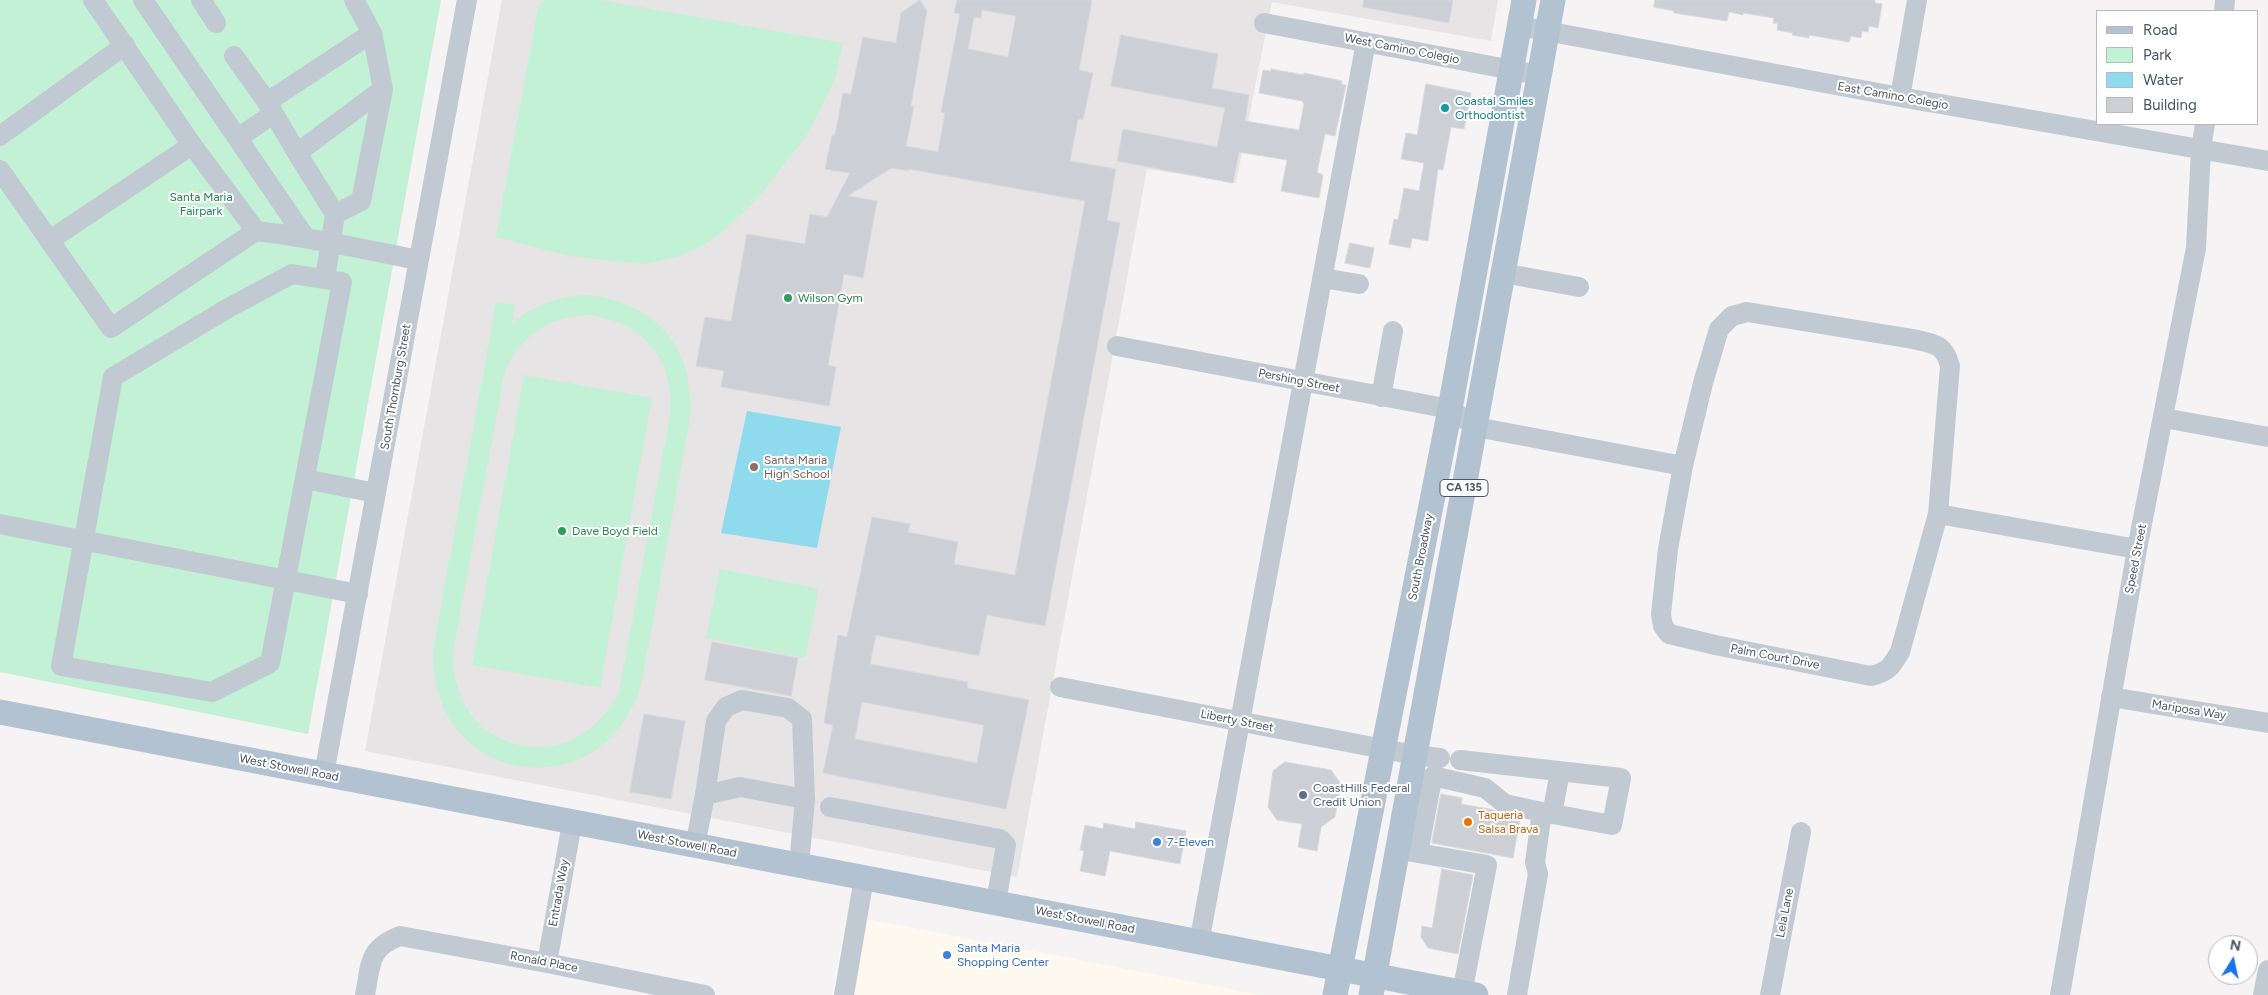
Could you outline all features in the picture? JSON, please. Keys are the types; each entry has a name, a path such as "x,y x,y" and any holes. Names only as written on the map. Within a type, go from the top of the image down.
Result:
{"main road":[{"name":"South Broadway","path":"1334,995 1450,409 1513,70 1524,0"},
{"name":"CA 135","path":"1373,986 1407,851 1419,788 1414,755 1476,427 1553,0"},
{"name":"West Stowell Road","path":"0,712 1339,969 1373,986 1469,994"}],"street":[{"path":"93,0 192,145 256,231"},
{"path":"144,0 305,237"},
{"path":"201,0 216,23"},
{"path":"336,214 361,201 383,89 372,33 354,0"},
{"name":"South Thornburg Street","path":"324,774 467,0"},
{"path":"1900,98 1916,0"},
{"name":"West Camino Colegio","path":"1264,23 1539,75"},
{"name":"East Camino Colegio","path":"1519,26 1900,98 2268,161"},
{"path":"238,138 270,108 372,33"},
{"path":"1199,943 1366,42"},
{"path":"0,136 124,45"},
{"path":"234,56 270,108 336,214 325,280"},
{"path":"297,153 383,89"},
{"name":"Speed Street","path":"2060,995 2137,549 2196,248 2201,149 2205,125"},
{"path":"50,240 192,145"},
{"path":"0,170 111,328 256,231 305,237 331,244 419,260"},
{"path":"1503,273 1580,287"},
{"path":"292,274 342,282 305,479 270,663 212,692 62,666 113,377 230,307 292,274"},
{"path":"1322,278 1359,284"},
{"name":"Palm Court Drive","path":"1747,312 1913,339 1938,345 1947,352 1950,366 1938,514 1900,652 1893,664 1884,673 1871,676 1669,634 1663,626 1661,614 1668,549 1683,466 1703,383 1719,329 1732,316 1747,312"},
{"path":"1381,396 1393,331"},
{"name":"Pershing Street","path":"1117,346 1450,409 1476,427"},
{"path":"2164,418 2268,437"},
{"path":"1476,427 1683,466"},
{"path":"305,479 376,493"},
{"path":"1938,514 2137,549"},
{"path":"0,524 358,594"},
{"name":"Liberty Street","path":"1060,687 1414,755 1440,758"},
{"name":"Mariposa Way","path":"2111,698 2268,723"},
{"path":"695,846 716,721 726,707 742,700 788,708 802,719 805,799 799,865"},
{"path":"1419,788 1433,776 1485,788 1505,804 1612,825 1621,778 1460,760"},
{"path":"1485,788 1490,764"},
{"path":"1517,995 1538,874 1535,862 1547,813 1560,772"},
{"path":"705,794 740,787 805,799"},
{"path":"830,807 1000,839 1006,845 996,902"},
{"name":"Entrada Way","path":"547,962 572,822"},
{"name":"Lela Lane","path":"1770,995 1801,832"},
{"path":"1407,851 1487,865 1469,994"},
{"path":"844,995 864,878"},
{"name":"Ronald Place","path":"365,995 374,953 384,942 400,936 547,962 705,995"},
{"path":"2263,995 2268,970"}],"shaded area":[{"name":"Santa Maria High School","path":"502,0 1498,0 1491,41 1272,2 1236,183 1147,169 1017,877 365,751"},
{"name":"Santa Maria Shopping Center","path":"847,915 1261,995 832,995"}],"green space":[{"name":"Santa Maria Fairpark","path":"0,0 441,0 308,734 0,672"},
{"path":"544,0 601,0 843,43 835,79 807,135 757,199 726,229 704,245 678,257 643,264 569,256 496,237 538,7"},
{"path":"586,295 611,299 632,307 651,318 666,333 678,350 686,371 690,394 690,419 642,681 622,724 592,752 556,766 519,766 484,753 456,728 438,691 434,644 496,302 515,305 513,323 529,311 546,303","holes":["586,315 606,318 639,334 651,346 667,376 670,395 670,415 619,692 598,721 572,739 544,747 516,744 490,732 469,712 456,683 454,647 505,371 511,359 527,339 547,325 559,320"]},
{"name":"Dave Boyd Field","path":"524,375 652,398 600,688 472,665"},
{"path":"720,569 819,589 805,658 706,638"}],"water":[{"path":"747,411 841,427 817,548 721,533"}],"building":[{"path":"920,0 927,11 911,106 914,106 906,146 938,152 945,113 941,112 960,14 954,13 957,0 1092,0 1079,70 1093,73 1083,120 1078,119 1070,161 1116,169 1107,220 1120,223 1045,626 987,615 979,656 876,635 870,664 968,682 967,688 1029,700 1006,809 823,773 833,725 824,723 838,635 847,637 872,517 910,524 908,532 958,542 954,564 1015,575 1085,201 909,169 909,171 891,168 848,196 877,201 863,278 844,274 828,365 836,367 829,406 721,387 724,371 696,366 705,317 731,321 747,234 805,244 810,214 827,217 850,173 825,169 832,135 835,135 843,93 851,94 863,37 896,43 901,13","holes":["982,10 1016,16 1008,57 968,49 974,17 981,18","862,702 984,725 977,763 855,739"]},
{"path":"1364,0 1453,0 1449,23 1363,7"},
{"path":"1655,0 1875,0 1875,3 1882,4 1878,28 1869,26 1868,32 1862,31 1861,38 1851,36 1849,42 1809,35 1809,38 1792,35 1793,33 1777,30 1778,24 1773,23 1774,18 1729,12 1727,21 1674,13 1674,11 1654,7"},
{"path":"1121,35 1218,54 1212,88 1249,95 1245,121 1299,130 1304,104 1302,101 1259,93 1263,70 1271,71 1271,69 1304,75 1304,73 1342,81 1341,84 1346,85 1335,136 1325,134 1317,172 1323,175 1319,198 1281,191 1287,160 1239,152 1233,183 1117,161 1123,129 1217,147 1225,108 1111,86"},
{"path":"1426,84 1471,93 1464,129 1451,127 1443,170 1438,169 1428,241 1412,238 1410,248 1389,244 1394,219 1398,220 1404,188 1419,191 1424,163 1401,159 1406,133 1417,135"},
{"path":"1350,243 1374,248 1370,268 1345,263"},
{"path":"712,642 798,658 791,696 705,680"},
{"path":"644,714 685,721 671,799 630,792"},
{"path":"1285,762 1331,770 1341,784 1335,817 1321,827 1317,851 1298,847 1302,824 1277,820 1268,807 1273,771"},
{"path":"1441,794 1462,798 1461,804 1494,810 1502,816 1520,819 1513,858 1432,843"},
{"path":"1136,822 1186,831 1180,864 1110,851 1105,876 1080,871 1084,851 1080,850 1085,825 1103,829 1104,823 1135,829"},
{"path":"1442,869 1473,875 1458,954 1428,948 1421,937 1422,926 1432,928"}],"place":[{"name":"Coastal Smiles Orthodontist","path":"1445,108"},
{"name":"Wilson Gym","path":"788,298"},
{"name":"Santa Maria High School","path":"754,467"},
{"name":"Dave Boyd Field","path":"562,531"},
{"name":"CoastHills Federal Credit Union","path":"1303,795"},
{"name":"Taqueria Salsa Brava","path":"1468,822"},
{"name":"7-Eleven","path":"1157,842"},
{"name":"Santa Maria Shopping Center","path":"947,955"}]}
